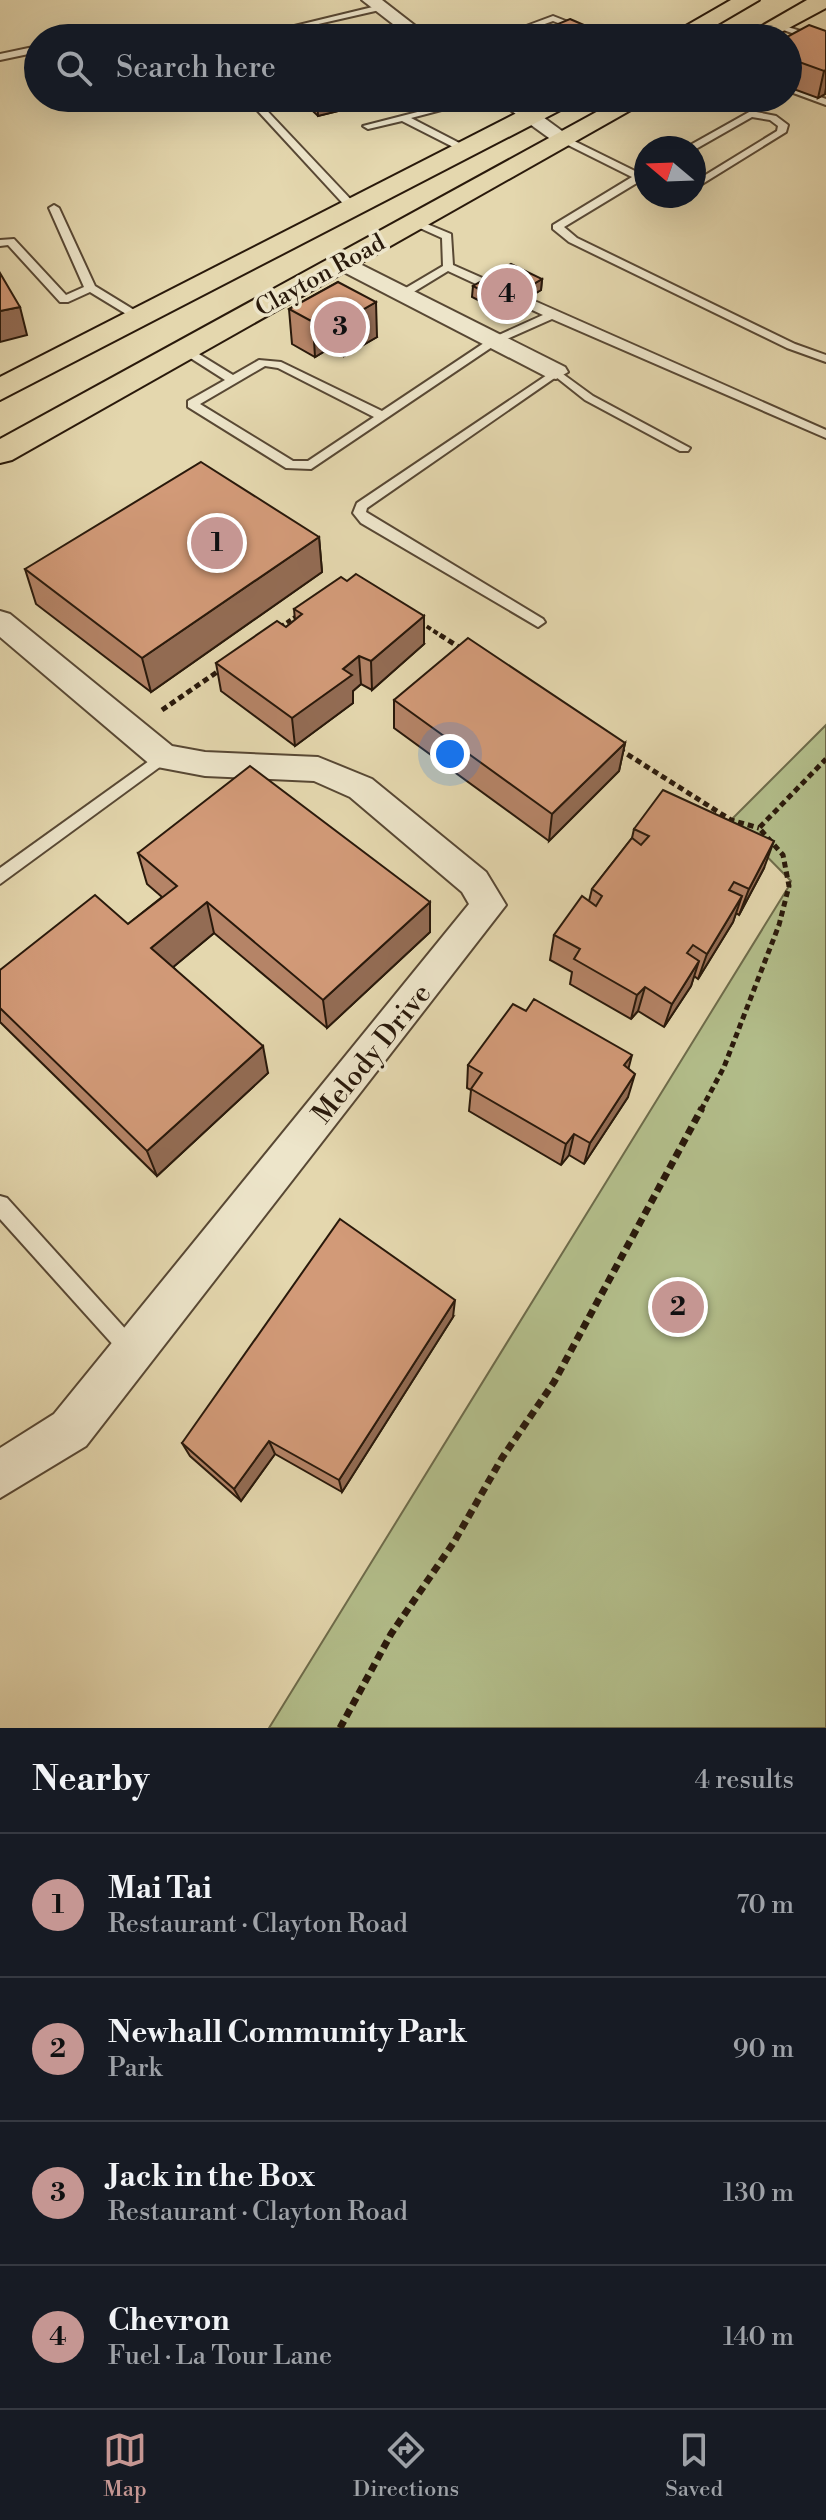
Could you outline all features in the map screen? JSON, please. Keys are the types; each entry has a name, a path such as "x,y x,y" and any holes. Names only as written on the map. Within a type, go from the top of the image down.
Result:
{"main road":[{"path":"703,24 748,0"},
{"path":"780,24 824,0"},
{"name":"Clayton Road","path":"0,390 538,112"},
{"name":"Clayton Road","path":"0,453 614,112"}],"street":[{"path":"376,4 403,24"},
{"path":"522,112 563,139"},
{"path":"342,262 556,372"},
{"path":"0,621 163,757"},
{"name":"Melody Drive","path":"0,1475 70,1430 489,905 474,882 361,788 318,769 205,764 163,757"}],"lane":[{"path":"304,24 376,4"},
{"path":"536,24 553,18 569,24"},
{"path":"802,34 826,42"},
{"path":"0,57 24,52"},
{"path":"802,93 826,102"},
{"path":"263,112 353,208"},
{"path":"368,126 428,112"},
{"path":"706,139 751,114 773,118 783,125 781,132 770,141 706,179"},
{"path":"404,118 466,150"},
{"path":"563,139 634,172"},
{"path":"634,183 557,227 573,240 791,346 826,359"},
{"path":"54,208 90,288 140,318"},
{"path":"415,222 447,236 448,267"},
{"path":"0,243 10,241 64,300 90,288"},
{"path":"403,294 448,267"},
{"path":"448,267 826,434"},
{"path":"380,415 281,365 263,362 192,404 290,465 311,465 380,415 494,341 552,315"},
{"path":"185,350 232,379"},
{"path":"538,622 366,520 359,513 361,506 556,372 589,398 684,448"},
{"path":"0,877 163,757"},
{"path":"0,1205 133,1352"}],"path":[{"path":"274,632 299,614"},
{"path":"416,620 469,653"},
{"path":"132,731 222,668"},
{"path":"340,1728 391,1634 454,1542 502,1458 554,1382 724,1067 779,925 789,886 783,855 759,828 731,820 613,745"},
{"path":"759,828 826,759"}],"green space":[{"path":"826,725 826,1728 269,1728 789,886 791,881 731,820"}],"building":[{"path":"570,19 582,24 558,24"},
{"path":"809,25 826,31 826,70 802,63 802,29"},
{"path":"511,264 542,279 503,302 473,286"},
{"path":"0,273 20,307 0,311"},
{"path":"338,282 376,302 343,321 328,313 313,322 289,309"},
{"path":"201,462 319,537 142,658 25,569"},
{"path":"356,574 424,616 371,661 359,656 343,669 352,675 292,718 216,663 277,621 286,627 302,614 294,609 341,577 347,581"},
{"path":"468,638 625,743 552,814 394,700"},
{"path":"250,766 430,902 323,1000 207,902 151,948 263,1046 147,1151 0,1008 0,970 95,895 128,924 177,886 138,853"},
{"path":"663,790 774,841 749,889 734,882 729,890 742,896 707,954 693,945 687,953 699,961 672,1004 645,987 637,995 574,959 580,949 554,935 582,896 596,906 602,896 592,889 632,838 641,845 649,836 634,829"},
{"path":"534,999 632,1055 624,1065 635,1074 590,1143 574,1134 566,1144 471,1089 482,1073 468,1065 513,1004 526,1011"},
{"path":"340,1219 455,1300 339,1480 269,1441 234,1489 182,1443"}],"place":[{"name":"Chevron","path":"507,294"},
{"name":"Jack in the Box","path":"340,327"},
{"name":"Mai Tai","path":"217,543"},
{"name":"Newhall Community Park","path":"678,1307"}]}
